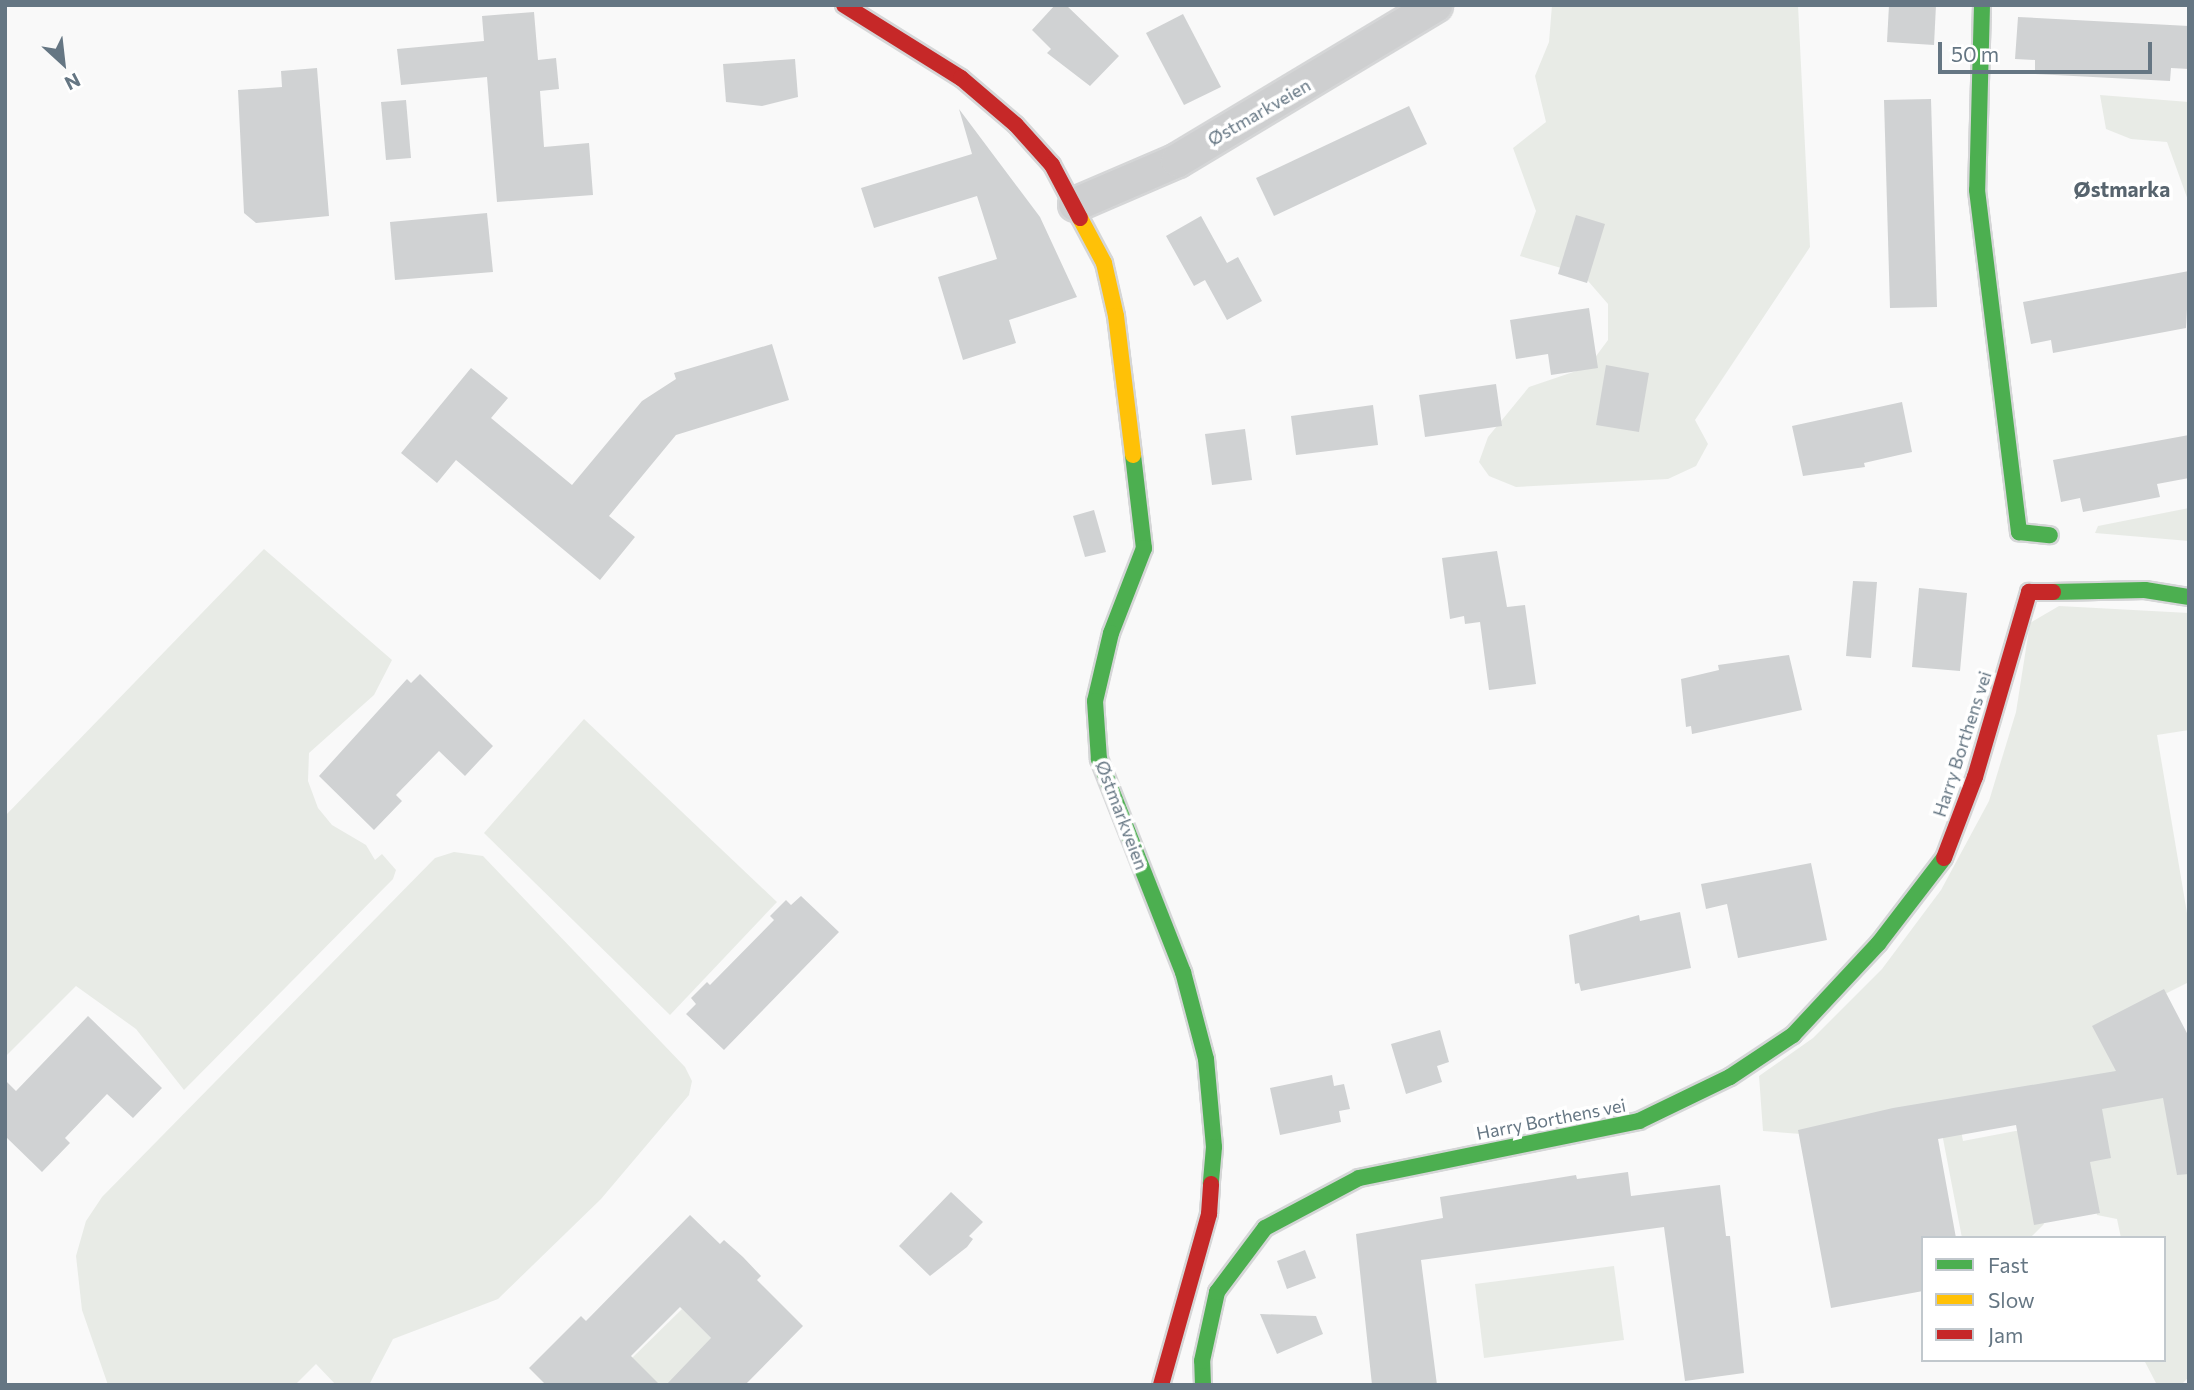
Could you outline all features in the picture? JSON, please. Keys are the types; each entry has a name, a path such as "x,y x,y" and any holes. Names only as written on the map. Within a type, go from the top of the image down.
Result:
{"street":[{"name":"Østmarkveien","path":"844,5 961,78 1016,125 1052,165 1104,263 1116,316 1144,548 1111,633 1095,701 1099,759 1183,972 1206,1059 1214,1147 1209,1214 1161,1385"},
{"name":"Østmarkveien","path":"1075,204 1177,160 1435,5"},
{"path":"1982,5 1977,190 2004,415 2020,532 2050,535"},
{"name":"Harry Borthens vei","path":"1203,1385 1202,1361 1217,1292 1265,1228 1359,1178 1639,1121 1730,1077 1793,1035 1878,944 1942,862 1975,777 2029,592 2145,590 2189,597"}],"shaded area":[{"path":"1552,5 1798,5 1810,247 1695,420 1708,444 1696,466 1668,479 1516,487 1489,476 1479,462 1488,437 1529,387 1588,367 1608,340 1608,304 1582,274 1520,256 1536,211 1513,148 1546,122 1535,76 1549,42"},
{"path":"2100,95 2189,102 2189,203 2167,142 2131,139 2106,129"},
{"path":"2189,508 2189,541 2095,533 2098,526"},
{"path":"264,549 392,660 374,695 309,753 308,781 318,808 332,825 366,845 375,860 382,854 396,870 393,879 184,1090 136,1029 76,986 5,1057 5,816"},
{"path":"2059,606 2189,613 2189,730 2157,735 2189,925 2189,982 2095,1029 2118,1072 1801,1134 1763,1131 1759,1076 1813,1038 1882,969 1941,890 1989,801 2016,712 2030,623"},
{"path":"584,719 777,902 670,1015 484,833"},
{"path":"454,852 483,856 685,1067 692,1081 689,1095 601,1199 498,1299 393,1339 369,1385 336,1385 316,1364 295,1385 108,1385 82,1310 76,1256 86,1221 102,1197 435,858"},
{"path":"2171,1094 2189,1146 2189,1377 2181,1385 2157,1385 2145,1362 2166,1362 2166,1236 2121,1236 2117,1219 2097,1215 2077,1112"},
{"path":"1959,1120 1963,1141 2026,1129 2044,1224 2032,1236 1962,1236 1940,1123"},
{"path":"1614,1266 1624,1340 1484,1358 1475,1284"},
{"path":"682,1309 713,1340 668,1385 659,1385 632,1358"}],"building":[{"path":"1055,5 1066,5 1119,56 1090,86 1047,53 1051,49 1032,30"},
{"path":"1889,5 1936,5 1934,45 1887,42"},
{"path":"534,12 538,60 556,58 559,89 540,91 544,147 589,143 593,195 497,202 487,77 401,85 397,49 484,41 482,16"},
{"path":"1183,14 1221,87 1184,105 1146,33"},
{"path":"2018,17 2189,26 2189,69 2171,68 2170,81 2035,74 2035,60 2015,59"},
{"path":"795,59 798,97 762,106 726,102 723,64"},
{"path":"317,68 329,216 256,223 244,213 238,90 282,87 281,71"},
{"path":"1931,99 1937,307 1890,308 1884,100"},
{"path":"406,100 411,158 386,160 381,102"},
{"path":"1409,106 1427,144 1274,216 1256,178"},
{"path":"959,109 1040,217 1077,297 1009,320 1016,343 963,360 938,277 997,259 977,196 874,228 861,188 972,154"},
{"path":"487,213 493,272 395,280 390,222"},
{"path":"1576,215 1605,224 1587,283 1558,274"},
{"path":"1201,216 1227,263 1238,257 1262,301 1227,320 1205,280 1194,286 1166,236"},
{"path":"2189,271 2186,328 2053,353 2051,340 2031,344 2023,302"},
{"path":"1589,308 1598,368 1551,375 1548,354 1516,359 1510,320"},
{"path":"772,344 789,400 676,435 609,516 635,537 600,580 456,460 437,483 401,453 471,368 508,398 491,418 572,485 642,401 676,379 674,373"},
{"path":"1606,365 1649,373 1639,432 1596,425"},
{"path":"1496,384 1502,426 1425,437 1419,395"},
{"path":"1902,402 1912,452 1864,463 1865,467 1803,476 1792,426"},
{"path":"1373,405 1378,445 1296,455 1291,416"},
{"path":"1245,429 1252,480 1212,485 1205,434"},
{"path":"2189,435 2189,478 2157,484 2160,497 2083,512 2080,498 2061,502 2053,460"},
{"path":"1094,510 1106,552 1085,557 1073,516"},
{"path":"1497,551 1507,607 1525,605 1536,684 1489,690 1480,622 1465,624 1464,616 1450,619 1442,558"},
{"path":"1853,581 1877,582 1871,658 1846,656"},
{"path":"1919,588 1967,593 1960,671 1912,667"},
{"path":"1789,655 1802,710 1692,734 1691,726 1686,727 1681,679 1719,670 1718,665"},
{"path":"420,674 493,746 465,776 439,751 396,795 402,801 374,830 319,776 407,679 411,683"},
{"path":"1811,863 1827,940 1738,958 1727,904 1706,909 1701,884"},
{"path":"801,896 839,932 724,1050 686,1014 696,1004 691,998 707,982 710,985 774,920 770,916 786,900 791,905"},
{"path":"1680,912 1691,968 1581,991 1579,983 1575,984 1569,935 1639,915 1640,921"},
{"path":"2164,989 2189,1037 2189,1174 2177,1175 2163,1098 2102,1109 2111,1158 2090,1162 2100,1213 2034,1225 2016,1125 1938,1139 1956,1236 1921,1236 1921,1291 1831,1308 1798,1130 1893,1108 2116,1071 2092,1026"},
{"path":"88,1016 162,1088 133,1118 107,1094 65,1138 70,1143 42,1172 5,1136 5,1080 16,1091"},
{"path":"1440,1030 1449,1062 1437,1066 1442,1082 1406,1094 1391,1044"},
{"path":"1332,1075 1334,1086 1344,1084 1350,1109 1339,1111 1341,1122 1280,1135 1270,1088"},
{"path":"1628,1172 1631,1196 1720,1185 1726,1236 1730,1236 1744,1373 1685,1381 1664,1227 1421,1260 1437,1385 1372,1385 1356,1234 1443,1218 1440,1197 1576,1175 1577,1179"},
{"path":"951,1192 983,1222 969,1236 973,1239 967,1247 930,1276 899,1246"},
{"path":"690,1215 720,1244 724,1240 743,1257 761,1276 757,1280 803,1326 745,1385 666,1385 711,1338 680,1307 631,1356 660,1385 546,1385 529,1368 581,1316 586,1321"},
{"path":"1305,1250 1316,1278 1287,1289 1277,1261"},
{"path":"1260,1314 1316,1316 1323,1334 1277,1354"}],"traffic: fast":[{"path":"1982,5 1977,190 2019,532 2050,535"},
{"path":"1133,455 1144,548 1111,633 1095,701 1099,759 1183,972 1206,1059 1214,1147 1211,1184"},
{"path":"2053,592 2145,590 2189,597"},
{"path":"1203,1385 1202,1361 1217,1292 1265,1228 1359,1178 1639,1121 1730,1077 1793,1035 1878,944 1944,858"}],"traffic: slow":[{"path":"1080,218 1104,263 1116,316 1133,455"}],"traffic: jam":[{"path":"844,5 961,78 1016,125 1052,165 1080,218"},
{"path":"1944,858 1975,777 2029,592 2053,592"},
{"path":"1161,1385 1209,1214 1211,1184"}],"district":[{"name":"Østmarka","path":"2122,189"}]}
